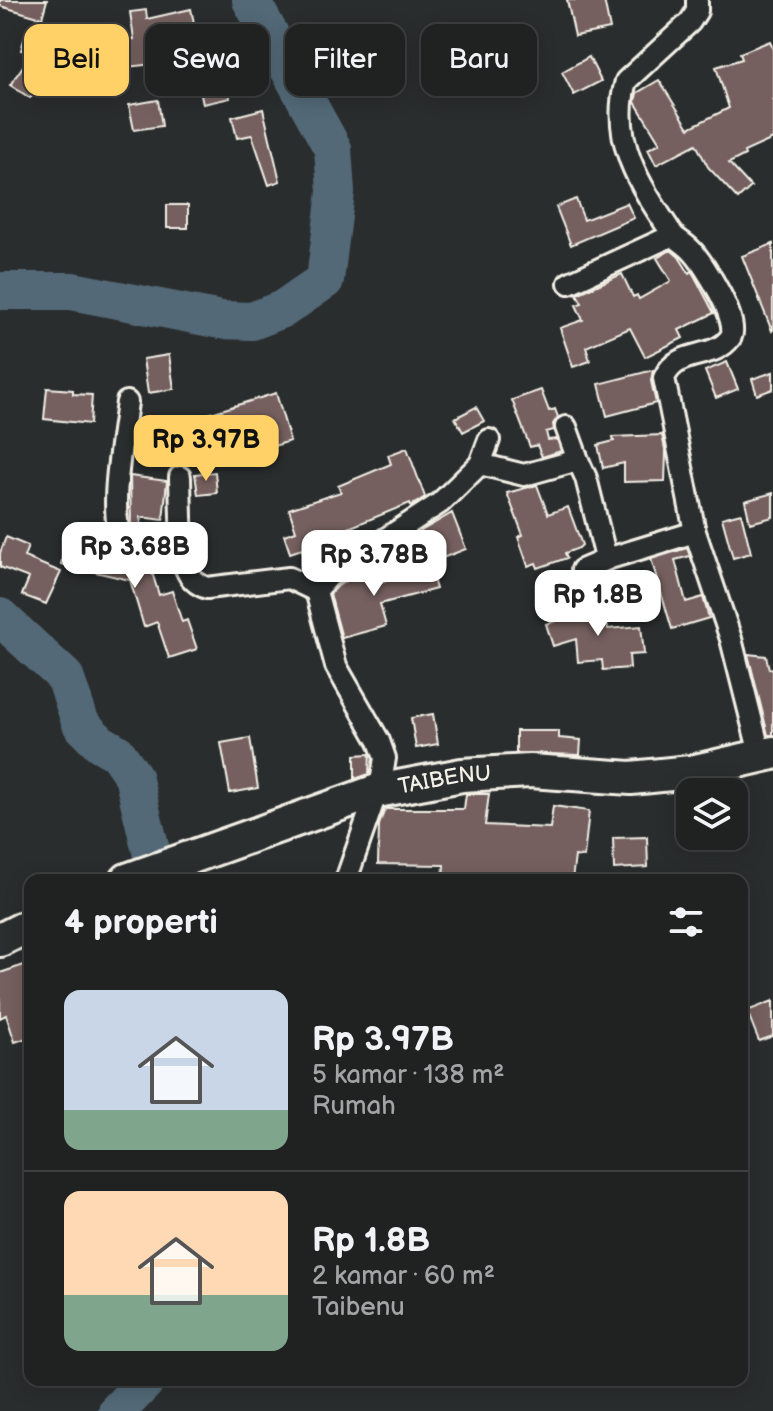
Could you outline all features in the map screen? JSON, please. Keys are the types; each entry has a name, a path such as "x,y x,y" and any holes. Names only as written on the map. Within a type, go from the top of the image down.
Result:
{"main road":[{"name":"TAIBENU","path":"143,874 377,791 462,775 530,771 631,778 691,772 767,756"},
{"path":"0,940 24,928"}],"street":[{"path":"697,0 695,16 626,81 622,95 625,146 636,177 673,235 705,266 733,320 734,331 730,339 713,349 675,362 664,378 695,532 767,756"},
{"path":"569,283 673,235"},
{"path":"127,402 116,488 116,531 123,543 182,557"},
{"path":"566,427 586,478 606,559"},
{"path":"316,591 329,576 440,503 480,464 489,440"},
{"path":"480,464 524,475 578,460"},
{"path":"180,477 182,557 186,571 197,585 207,588 289,578 316,591 336,666 379,741 385,758 348,874"},
{"path":"582,570 606,559 695,532"}],"building":[{"path":"0,0 47,0 42,18 0,6"},
{"path":"567,0 604,0 610,29 575,36"},
{"path":"191,9 194,24 145,24 145,65 129,67 129,40 134,39 130,12 146,10 147,19"},
{"path":"770,41 773,50 773,139 744,152 745,155 729,163 751,187 738,199 708,167 696,144 656,165 648,149 660,143 635,102 637,93 659,80 689,128 729,108 716,67 742,59 740,53"},
{"path":"589,57 601,81 574,95 562,72"},
{"path":"24,65 24,94 10,85"},
{"path":"201,96 230,96 230,98 203,104"},
{"path":"158,100 162,126 134,130 129,105"},
{"path":"263,109 280,181 269,185 252,135 237,138 232,117"},
{"path":"576,199 584,220 627,203 634,218 571,245 556,207"},
{"path":"167,205 188,205 188,228 167,228"},
{"path":"773,244 773,330 772,331 742,256"},
{"path":"671,250 694,275 714,313 679,330 683,338 645,357 630,328 586,347 590,361 573,367 560,328 583,320 576,305 582,303 577,294 622,274 633,297 637,295 639,299 671,281 657,258"},
{"path":"169,355 174,389 148,393 143,359"},
{"path":"727,362 738,389 716,398 705,371"},
{"path":"653,370 651,381 656,403 607,416 599,384"},
{"path":"773,372 773,389 757,395 752,379"},
{"path":"47,388 92,395 90,424 44,419"},
{"path":"541,390 549,411 555,409 558,417 553,424 554,430 546,432 548,440 557,439 561,451 542,457 537,445 530,447 512,400"},
{"path":"276,393 290,441 251,453 249,446 209,458 203,435 191,439 189,420"},
{"path":"476,407 484,421 463,432 455,418"},
{"path":"662,435 666,454 665,481 624,482 624,463 603,468 598,445 614,441 613,437"},
{"path":"407,448 425,497 411,506 410,503 331,535 334,545 304,555 302,549 290,553 284,535 296,531 289,509 341,492 338,486 391,464 388,455"},
{"path":"215,472 217,493 198,495 195,474"},
{"path":"130,476 167,481 163,520 140,517 143,534 133,532 131,527"},
{"path":"537,485 548,514 568,507 582,545 565,553 567,558 538,568 536,563 528,566 518,537 523,535 507,493"},
{"path":"773,493 773,517 750,523 745,501"},
{"path":"452,513 466,549 432,562 421,531"},
{"path":"741,513 751,553 733,558 722,518"},
{"path":"86,534 108,539 114,552 119,555 152,563 159,595 172,591 182,622 187,620 197,649 169,658 157,622 144,627 130,580 61,564 66,543 83,546"},
{"path":"6,537 28,546 24,557 61,572 46,604 22,595 29,578 0,567 0,553"},
{"path":"687,548 690,556 675,560 686,602 703,597 709,618 672,629 651,559"},
{"path":"370,565 375,584 429,565 436,589 380,604 386,626 342,638 330,594"},
{"path":"605,603 608,629 641,626 644,654 629,655 630,668 603,670 602,660 578,662 576,639 553,646 546,624 580,613 579,607"},
{"path":"748,654 766,656 769,669 773,668 773,735 768,735"},
{"path":"433,714 438,744 416,748 411,718"},
{"path":"516,731 559,731 559,738 581,740 580,755 516,753"},
{"path":"250,738 258,788 230,793 221,743"},
{"path":"370,754 369,774 355,779 355,755"},
{"path":"466,794 489,794 485,825 550,828 553,806 589,811 584,857 575,856 573,874 443,874 444,865 378,864 379,825 385,809 464,809"},
{"path":"647,837 648,867 614,869 613,838"},
{"path":"24,965 24,1039 15,1042 6,1015 0,1018 0,973"},
{"path":"773,1001 773,1036 759,1041 748,1011"}],"waterway":[{"path":"0,291 72,291 221,320 252,321 283,309 325,280 336,192 333,149 251,0"},
{"path":"0,617 65,677 81,724 100,743 117,753 133,776 157,874"},
{"path":"117,1411 141,1386"}]}
